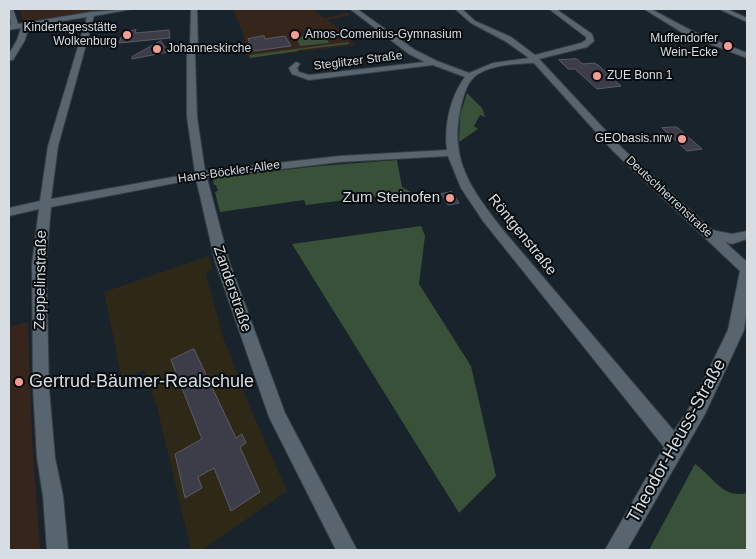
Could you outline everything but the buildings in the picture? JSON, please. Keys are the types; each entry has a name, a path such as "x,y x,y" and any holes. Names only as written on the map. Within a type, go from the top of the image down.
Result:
{"street":[{"path":"10,9 12,27 129,9"},
{"name":"Zanderstraße","path":"194,9 191,97 200,175 222,261 278,417 347,550"},
{"path":"352,9 412,52 434,63 470,76 491,66 535,59 584,45 590,41 589,36 552,9"},
{"name":"Deutschherrenstraße","path":"458,9 473,22 508,40 535,59 618,150 747,268"},
{"path":"647,9 689,33 747,56"},
{"path":"722,9 747,20"},
{"name":"Zeppelinstraße","path":"57,550 46,458 41,388 38,264 44,204 53,146 91,14"},
{"path":"10,58 21,40 26,24"},
{"path":"735,51 747,45"},
{"name":"Steglitzer Straße","path":"296,64 294,68 296,74 308,78 434,63"},
{"name":"Röntgenstraße","path":"470,76 462,89 452,116 452,153 460,179 471,197 675,446"},
{"name":"Hans-Böckler-Allee","path":"9,212 200,175 310,161 452,153"},
{"path":"708,233 732,238 747,235"},
{"name":"Theodor-Heuss-Straße","path":"616,550 742,329 747,268"}],"shaded area":[{"path":"20,9 115,9 26,21 22,20"},
{"name":"Amos-Comenius-Gymnasium","path":"233,9 314,9 324,18 348,13 351,15 328,20 349,37 355,45 247,58 243,33"},
{"path":"209,256 212,268 206,275 223,337 249,405 287,491 202,550 191,550 157,407 144,370 122,379 104,292"},
{"name":"Gertrud-Bäumer-Realschule","path":"28,322 32,437 40,550 9,550 9,327"}],"green space":[{"path":"324,34 329,43 300,46 296,37"},
{"path":"348,42 349,44 250,58 250,55"},
{"path":"467,93 482,108 485,117 480,115 474,126 478,129 459,142 460,115"},
{"path":"397,160 402,187 411,192 306,205 304,200 220,212 215,192 218,191 213,181 215,178 319,166"},
{"path":"421,226 425,236 419,284 471,366 496,476 459,513 292,244"},
{"path":"695,464 724,490 738,494 747,493 747,550 649,550"}],"place":[{"name":"Kindertagesstätte Wolkenburg","path":"127,35"},
{"name":"Amos-Comenius-Gymnasium","path":"295,35"},
{"name":"Muffendorfer Wein-Ecke","path":"728,46"},
{"name":"Johanneskirche","path":"157,49"},
{"name":"ZUE Bonn 1","path":"597,76"},
{"name":"GEObasis.nrw","path":"682,139"},
{"name":"Zum Steinofen","path":"450,198"},
{"name":"Gertrud-Bäumer-Realschule","path":"19,382"}]}
